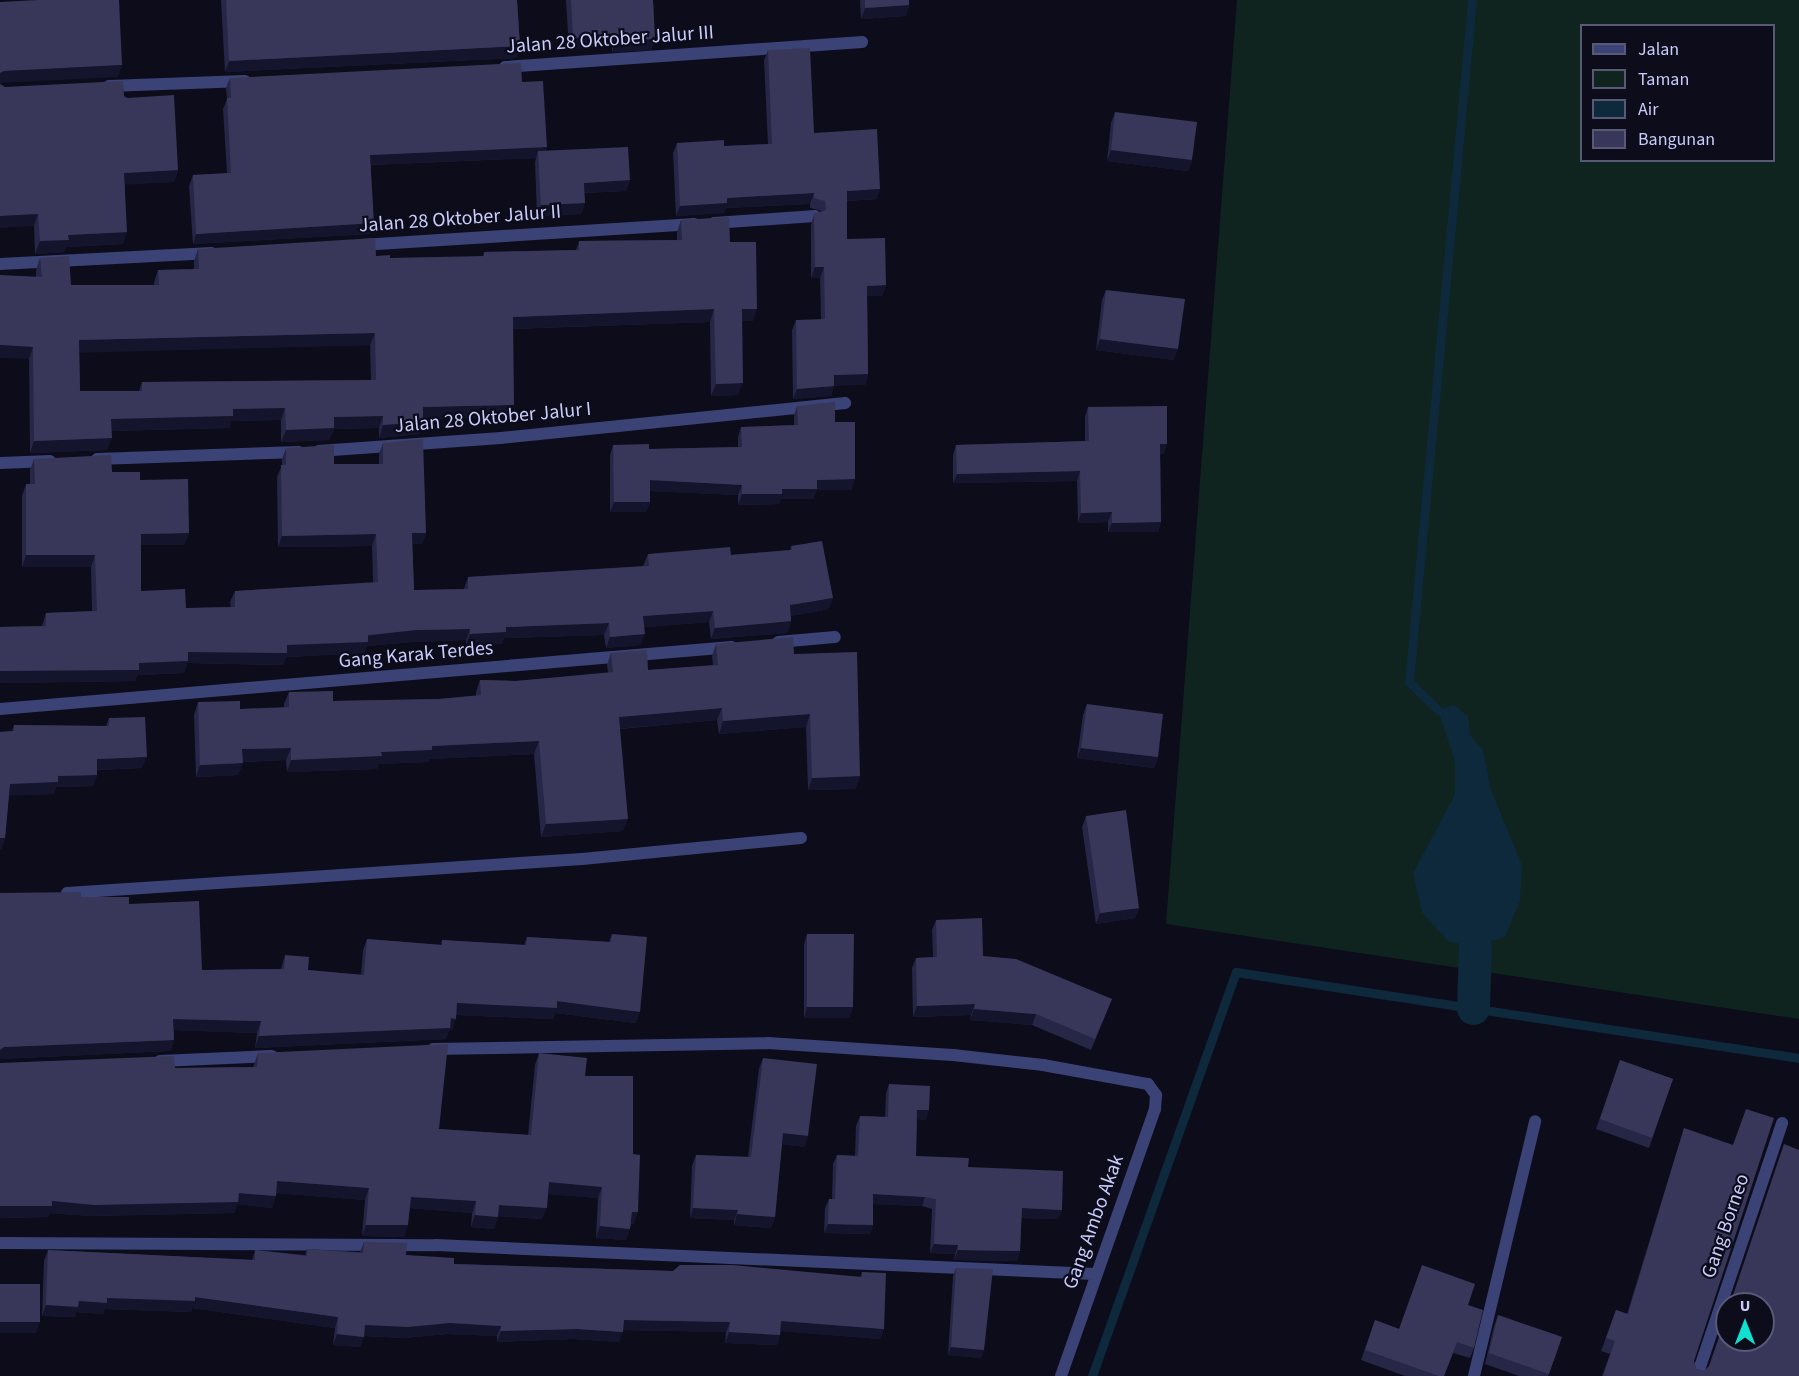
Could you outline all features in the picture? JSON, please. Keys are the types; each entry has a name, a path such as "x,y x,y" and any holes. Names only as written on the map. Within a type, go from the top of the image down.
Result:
{"street":[{"name":"Jalan 28 Oktober Jalur III","path":"488,68 862,42"},
{"path":"97,87 257,80"},
{"name":"Jalan 28 Oktober Jalur II","path":"341,246 815,216"},
{"path":"0,264 224,253"},
{"name":"Jalan 28 Oktober Jalur I","path":"87,459 279,454 501,438 845,403"},
{"path":"0,463 65,460"},
{"path":"766,644 835,637"},
{"name":"Gang Karak Terdes","path":"0,709 743,646"},
{"path":"49,895 376,874 801,838"},
{"name":"Gang Ambo Akak","path":"416,1050 557,1044 768,1043 953,1055 1043,1065 1148,1084 1156,1095 1155,1109 1095,1274 1061,1376"},
{"path":"142,1061 284,1056"},
{"path":"1474,1376 1535,1121"},
{"name":"Gang Borneo","path":"1697,1376 1782,1123"},
{"path":"0,1243 436,1245 1095,1274"}],"green space":[{"path":"1237,0 1799,0 1799,1019 1166,924"}],"water":[{"path":"1454,705 1468,716 1470,735 1483,750 1491,790 1522,865 1520,901 1505,937 1475,946 1449,942 1422,913 1413,873 1455,794 1455,761 1438,710"}],"building":[{"path":"119,0 122,65 0,73 0,2"},
{"path":"226,0 517,0 520,46 229,61"},
{"path":"571,0 653,0 655,39 616,41 616,35 573,38"},
{"path":"865,0 909,0 909,5 865,8"},
{"path":"810,48 814,133 877,129 880,189 847,191 847,239 885,238 886,285 867,286 868,374 834,375 834,386 797,389 796,320 825,319 824,267 815,267 814,214 826,210 825,201 814,198 814,193 727,198 727,203 680,206 677,143 724,140 724,146 772,144 768,50"},
{"path":"521,63 522,82 543,81 547,147 370,155 374,223 196,234 193,175 231,173 227,98 231,98 230,78"},
{"path":"123,81 124,96 127,98 174,95 178,170 124,173 127,232 68,235 69,240 40,241 38,214 0,216 0,84 5,87"},
{"path":"1115,112 1197,122 1192,160 1111,150"},
{"path":"628,147 630,180 584,183 585,203 541,205 538,151"},
{"path":"729,217 730,242 756,242 757,309 742,309 743,383 716,384 714,309 513,317 514,405 423,407 423,422 383,425 383,416 334,417 334,428 286,430 285,408 233,409 233,416 111,419 112,438 34,441 33,347 0,345 0,275 42,277 40,258 69,256 71,285 159,285 158,270 199,269 198,249 375,238 376,256 390,255 390,258 484,256 484,252 579,250 579,241 682,240 681,220","holes":["375,333 376,380 142,382 142,391 80,391 79,340"]},
{"path":"1106,290 1185,299 1178,349 1100,339"},
{"path":"835,402 835,422 855,422 855,479 817,480 817,489 782,489 782,494 742,494 742,485 650,480 650,502 614,502 613,445 649,444 649,449 742,447 741,427 798,425 797,406"},
{"path":"1167,406 1167,444 1160,444 1161,522 1112,523 1112,512 1081,513 1080,471 957,474 956,445 1089,441 1088,407"},
{"path":"423,439 426,533 412,533 414,590 468,589 468,577 649,566 648,554 730,547 731,555 792,550 791,546 822,541 833,598 790,605 791,621 715,628 713,611 643,616 645,634 610,637 609,623 506,627 506,632 470,634 470,629 416,630 368,635 368,642 287,645 287,653 188,652 188,661 139,663 139,670 0,671 0,627 46,626 46,613 97,611 95,555 26,555 26,484 35,484 34,459 111,455 112,472 140,472 140,480 188,479 189,533 141,534 141,591 185,589 186,608 235,607 235,591 378,582 376,534 282,536 281,465 286,465 286,448 334,445 334,464 383,464 383,443"},
{"path":"793,637 794,654 857,652 860,776 812,778 810,714 723,721 722,708 619,717 628,819 546,824 539,741 432,746 432,750 381,752 382,756 291,760 291,748 242,749 243,763 200,765 198,702 240,701 240,709 289,707 289,692 333,691 333,701 439,699 481,695 480,680 516,681 613,672 611,653 647,650 648,670 718,665 716,644"},
{"path":"1087,704 1163,714 1158,757 1081,748"},
{"path":"145,717 147,757 97,759 97,775 58,776 58,782 10,784 5,838 0,838 0,732 14,731 14,725 109,726 109,718"},
{"path":"1126,810 1139,908 1100,913 1086,816"},
{"path":"81,892 81,897 129,897 129,904 199,901 202,970 284,969 285,955 309,957 308,970 364,975 367,939 442,945 442,940 526,945 527,937 611,942 612,934 647,937 640,1012 557,1001 557,1008 457,1003 456,1019 451,1018 450,1028 259,1036 261,1021 173,1019 174,1040 4,1047 0,1050 0,893"},
{"path":"982,918 983,956 1016,959 1112,999 1095,1039 1036,1014 974,1009 975,1004 917,1006 916,958 937,957 936,920"},
{"path":"807,934 854,934 853,1007 807,1007"},
{"path":"448,1044 439,1129 531,1135 539,1053 587,1058 585,1076 633,1076 633,1154 640,1155 638,1212 632,1212 630,1229 600,1226 602,1187 549,1182 547,1208 499,1205 498,1217 475,1215 476,1201 411,1197 408,1225 366,1225 369,1188 277,1181 276,1196 239,1193 238,1202 94,1205 52,1201 52,1206 0,1206 0,1063 174,1056 175,1068 257,1067 258,1053"},
{"path":"763,1058 817,1064 808,1136 783,1133 775,1217 737,1214 738,1210 693,1208 696,1155 751,1157"},
{"path":"1620,1060 1673,1079 1652,1138 1600,1119"},
{"path":"889,1084 930,1086 929,1110 917,1110 916,1156 969,1158 968,1167 1063,1171 1062,1210 1022,1208 1020,1251 958,1250 958,1245 934,1244 936,1199 925,1197 873,1194 873,1225 828,1224 829,1199 835,1199 837,1155 858,1156 860,1116 888,1117"},
{"path":"1746,1109 1774,1118 1715,1292 1694,1361 1696,1369 1704,1371 1709,1366 1715,1349 1715,1352 1775,1352 1775,1292 1734,1292 1784,1144 1799,1150 1799,1376 1603,1376 1615,1341 1606,1338 1616,1310 1628,1314 1684,1128 1733,1145"},
{"path":"364,1242 407,1243 406,1255 454,1258 454,1264 673,1271 680,1265 732,1265 862,1277 862,1272 886,1273 884,1329 781,1321 780,1335 729,1332 730,1322 624,1320 623,1332 577,1329 501,1331 501,1326 450,1323 408,1327 365,1325 364,1337 337,1334 338,1317 195,1297 195,1301 107,1298 107,1303 79,1301 78,1307 46,1305 48,1250 255,1260 255,1250 307,1256 307,1249 363,1253"},
{"path":"1422,1265 1475,1284 1468,1305 1483,1310 1474,1348 1457,1342 1444,1376 1365,1350 1375,1320 1399,1329"},
{"path":"956,1268 993,1269 984,1350 951,1347"},
{"path":"0,1284 40,1284 40,1322 0,1322"},
{"path":"1498,1315 1562,1337 1549,1374 1489,1353"}],"waterway":[{"path":"1438,710 1409,682 1472,0"},
{"path":"1473,1008 1475,946"},
{"path":"1092,1376 1236,972 1799,1058"}]}
